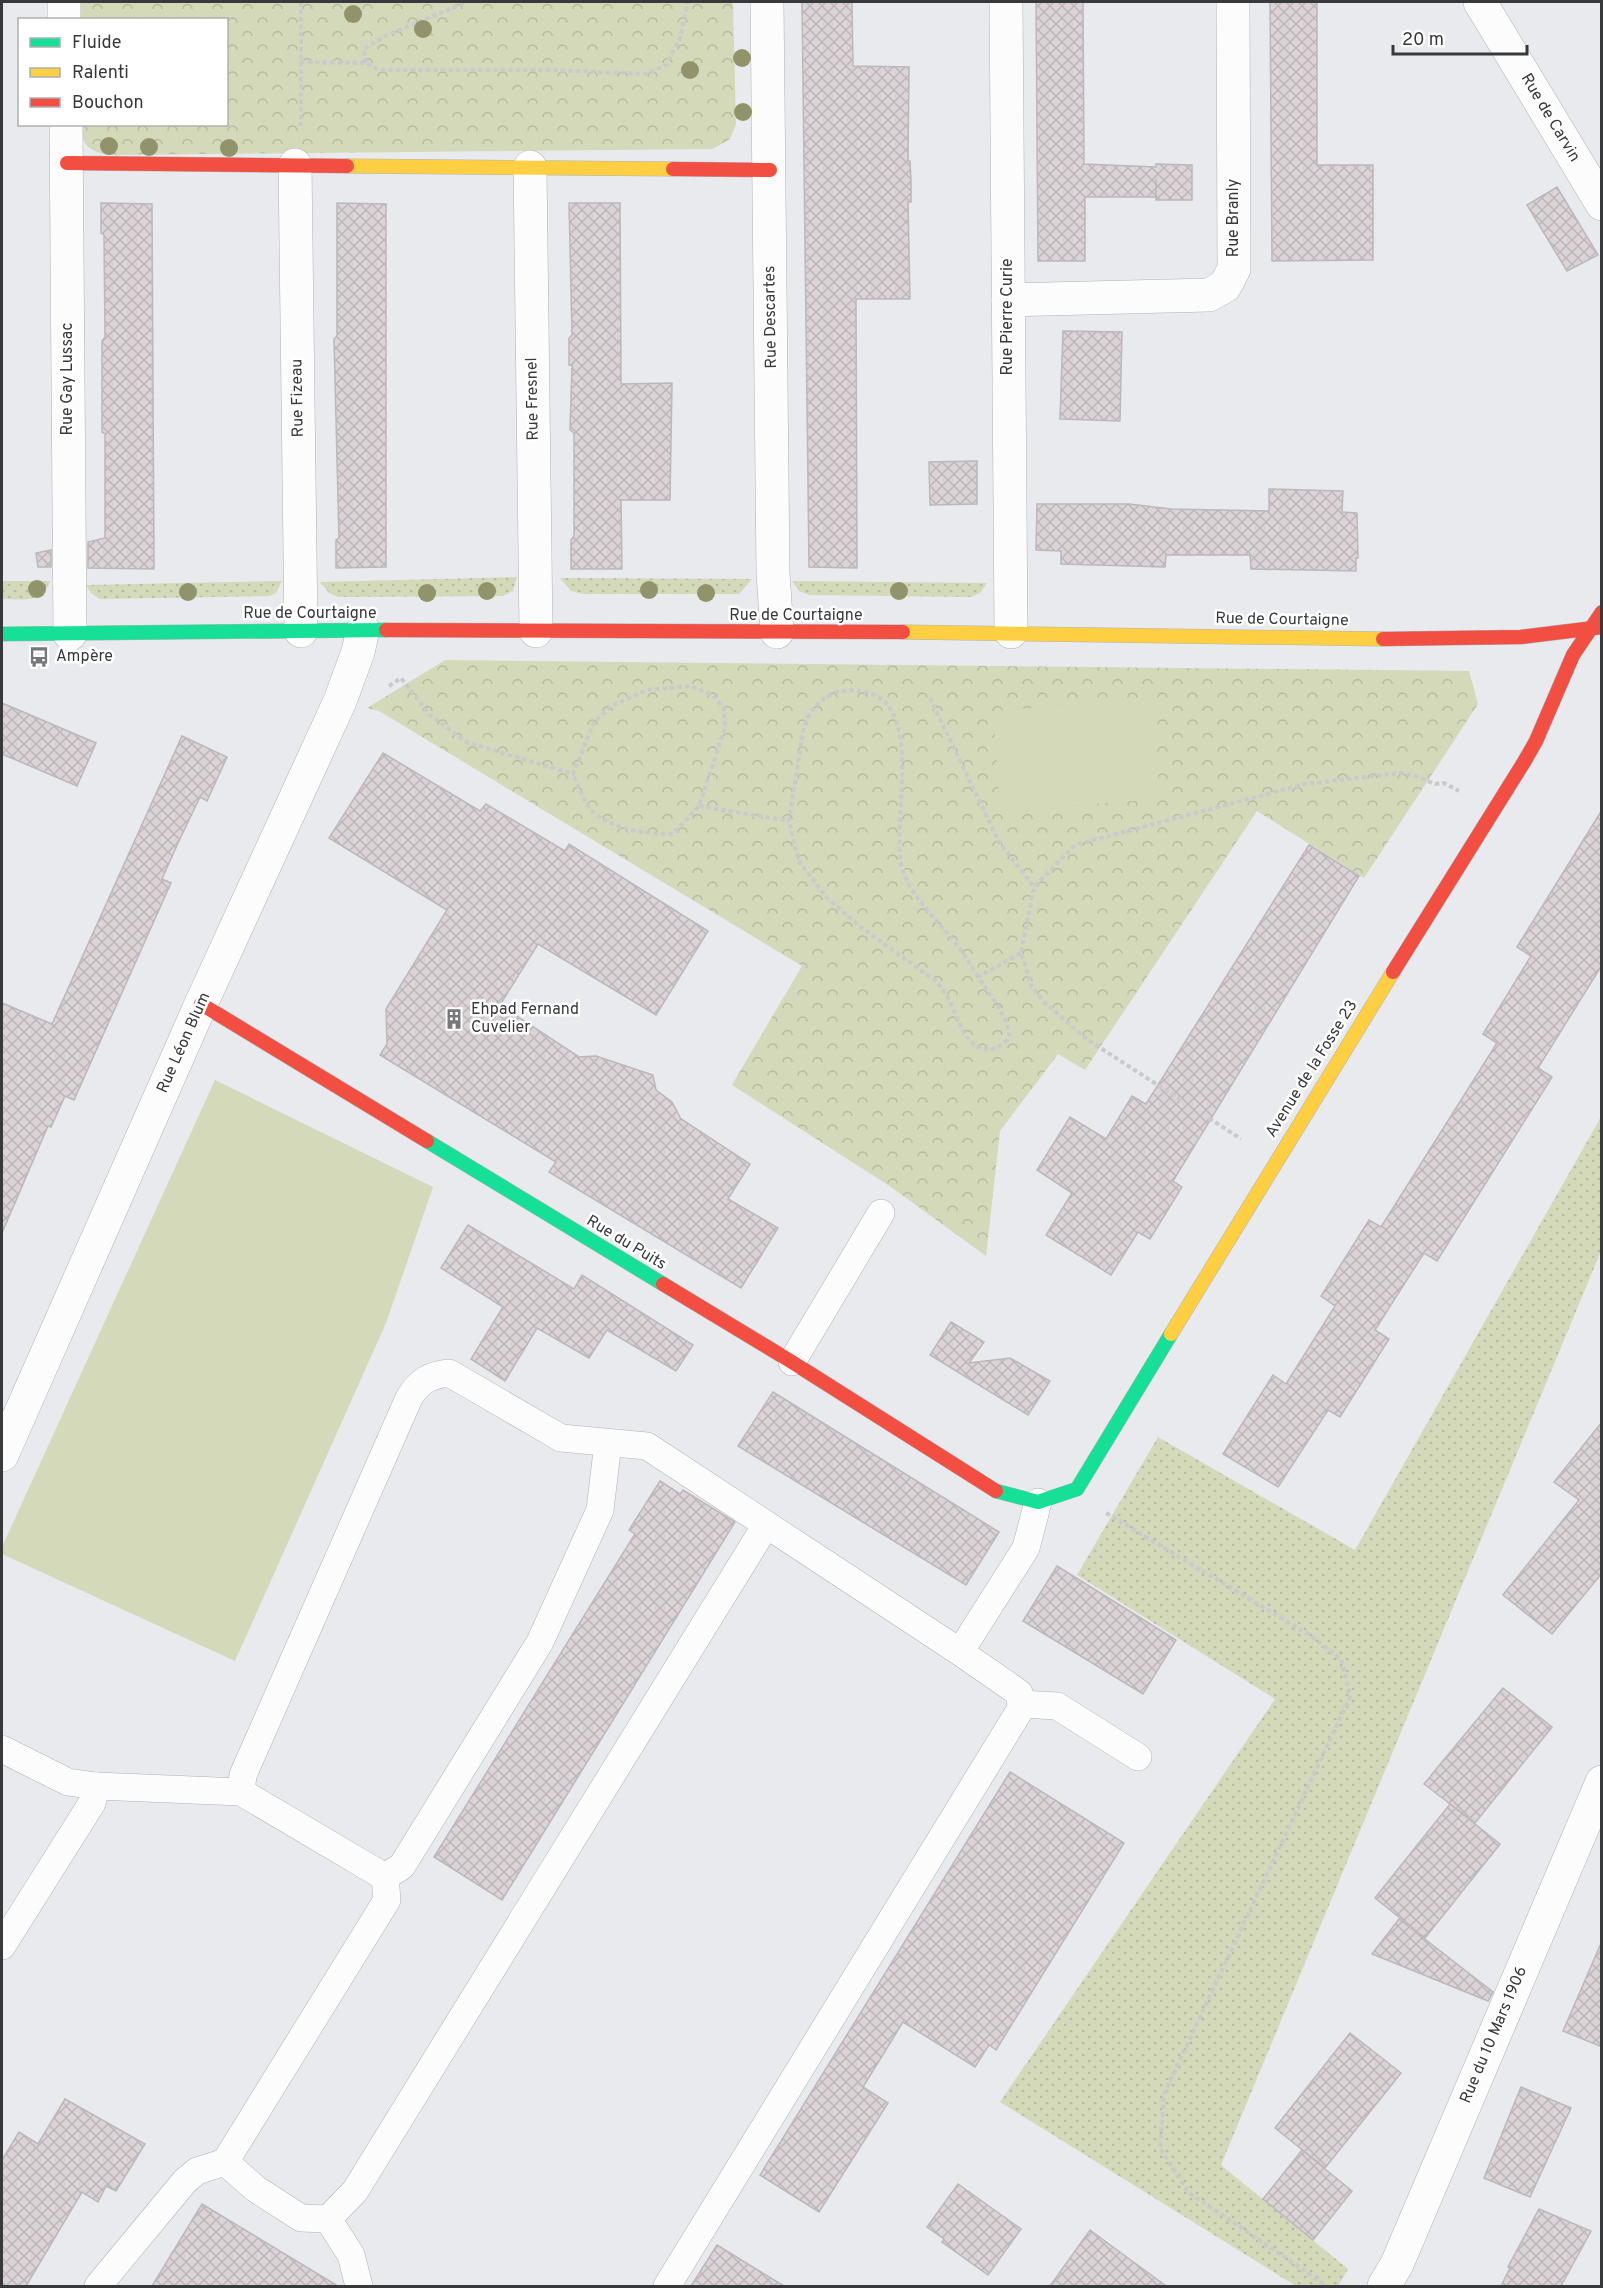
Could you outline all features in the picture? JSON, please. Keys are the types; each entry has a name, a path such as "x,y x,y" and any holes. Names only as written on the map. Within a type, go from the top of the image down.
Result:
{"street":[{"path":"64,2 64,18"},
{"name":"Rue Descartes","path":"767,2 773,573 777,632"},
{"name":"Rue Pierre Curie","path":"1006,2 1011,632"},
{"name":"Rue Branly","path":"1008,300 1209,296 1225,286 1234,269 1233,2"},
{"name":"Rue de Carvin","path":"1480,2 1602,204"},
{"name":"Rue Gay Lussac","path":"66,126 70,634"},
{"path":"67,163 770,170"},
{"name":"Rue Fizeau","path":"295,165 301,631"},
{"name":"Rue Fresnel","path":"530,167 536,631"},
{"path":"1596,627 1602,612"},
{"name":"Rue de Courtaigne","path":"2,634 363,630 1011,632 1407,639 1521,637 1596,627"},
{"name":"Avenue de la Fosse 23","path":"1077,1489 1275,1161 1494,812 1536,741 1573,656 1596,627"},
{"name":"Rue Léon Blum","path":"2,1455 201,1004 340,701 358,652 363,630"},
{"name":"Rue du Puits","path":"201,1004 792,1362 1000,1493 1038,1502"},
{"path":"1038,1502 1077,1489"},
{"name":"Rue du 10 Mars 1906","path":"1384,2286 1397,2264 1602,1782"}],"lane":[{"path":"792,1362 881,1213"},
{"path":"242,1792 243,1775 404,1408 416,1386 433,1375 449,1373 561,1438 646,1446 1019,1693 1020,1710 667,2286"},
{"path":"385,1876 402,1866 540,1642 600,1510 608,1443"},
{"path":"960,1652 1026,1548 1038,1502"},
{"path":"225,2162 256,2189 302,2218 328,2219 355,2191 766,1525"},
{"path":"1021,1704 1057,1706 1138,1757"},
{"path":"2,1749 68,1782 96,1786 242,1792 385,1876"},
{"path":"2,1946 92,1803 96,1786"},
{"path":"98,2286 185,2181 197,2171 225,2162 387,1900 385,1876"},
{"path":"328,2219 351,2255 359,2286"}],"path":[{"path":"295,165 302,147 301,2"},
{"path":"366,63 364,50 387,34 467,2"},
{"path":"300,62 366,63 379,70 550,70 647,74 666,65 680,39 688,2"},
{"path":"401,678 430,715 466,742 573,774 592,811 610,823 654,834 673,834 699,806 725,728 724,708 713,695 690,686 647,690 611,706 594,722 573,774"},
{"path":"853,690 877,694 892,710 903,746 900,835 902,868 922,904 953,940 978,977 1006,1021 1009,1036 1005,1043 990,1050 976,1047 965,1035 947,996 937,982 858,926 826,897 798,860 789,821 807,718 823,699 835,692 853,690"},
{"path":"930,698 999,842 1034,887"},
{"path":"1181,1100 1088,1040 1044,1002 1032,987 1021,952 1034,887 1075,845 1305,784 1400,773 1435,784 1444,783 1494,812"},
{"path":"699,806 789,821"},
{"path":"978,977 1021,952"},
{"path":"1077,1489 1111,1517 1308,1634 1341,1659 1350,1697 1164,2094 1160,2148 1188,2192 1327,2286"}],"green space":[{"path":"77,2 733,2 736,124 730,139 713,149 108,155 87,146 81,126 228,126 228,18 78,18"},
{"path":"517,577 513,591 503,596 338,597 329,593 320,582"},
{"path":"560,578 752,579 739,594 583,594 571,591"},
{"path":"2,581 50,581 43,594 37,597 2,599"},
{"path":"282,581 276,593 269,596 100,599 91,593 86,585"},
{"path":"792,581 987,583 980,593 971,597 809,595 799,591"},
{"path":"445,660 1469,671 1478,704 1364,878 1257,811 1085,1070 1058,1054 1000,1131 986,1256 891,1187 732,1085 802,966 379,711 367,708"},
{"path":"1152,699 1160,799 1000,811 993,711"},
{"path":"215,1080 433,1187 386,1323 235,1661 2,1554 2,1547"},
{"path":"1601,1117 1601,1251 1221,2165 1348,2269 1338,2286 1296,2286 1000,2102 1275,1699 1077,1575 1158,1437 1355,1550"}],"building":[{"path":"802,2 852,2 853,66 909,67 910,299 856,299 857,568 809,567"},
{"path":"1036,2 1083,2 1084,164 1156,167 1156,164 1192,165 1192,200 1156,200 1156,197 1085,197 1085,261 1038,261"},
{"path":"1270,2 1317,2 1317,165 1373,165 1373,260 1272,261"},
{"path":"1557,187 1598,255 1567,271 1527,205"},
{"path":"101,203 152,204 154,569 88,568 88,542 105,538 105,434 102,432 102,341 105,337 104,235 101,233"},
{"path":"337,203 386,204 386,567 336,568 336,540 339,538 334,339 337,336"},
{"path":"569,203 620,203 621,384 672,383 670,500 621,500 622,569 571,569 571,540 574,536 574,433 570,430 572,365 569,365 569,338 572,335"},
{"path":"1063,331 1122,332 1120,421 1060,419"},
{"path":"977,461 977,504 930,505 929,462"},
{"path":"1269,489 1343,491 1342,512 1357,513 1356,571 1251,569 1250,555 1166,555 1165,567 1061,564 1061,551 1036,550 1037,504 1129,504 1171,509 1269,511"},
{"path":"51,550 51,567 38,567 36,553"},
{"path":"2,703 96,743 77,786 2,754"},
{"path":"182,736 227,757 207,801 200,797 178,843 162,879 171,883 74,1100 65,1096 51,1127 48,1126 2,1233 2,1003 52,1024"},
{"name":"Ehpad Fernand Cuvelier","path":"383,753 480,811 486,804 565,851 569,844 708,931 656,1015 538,944 500,1005 579,1057 596,1056 653,1075 656,1090 672,1102 681,1119 750,1164 728,1199 778,1228 741,1288 549,1172 556,1162 380,1055 387,1044 386,1009 447,910 329,838"},
{"path":"1602,810 1602,965 1538,1068 1552,1077 1437,1261 1424,1253 1375,1330 1389,1339 1340,1417 1328,1410 1278,1487 1223,1454 1273,1375 1286,1384 1335,1306 1321,1296 1369,1220 1381,1227 1497,1043 1483,1034 1531,956 1517,947"},
{"path":"1309,845 1359,876 1173,1181 1182,1187 1150,1239 1138,1232 1111,1275 1046,1235 1072,1193 1037,1170 1070,1117 1106,1139 1132,1096 1146,1104"},
{"path":"468,1225 574,1289 582,1275 693,1345 676,1371 607,1330 589,1358 537,1328 505,1381 471,1359 503,1307 441,1268"},
{"path":"951,1322 984,1342 969,1363 1010,1358 1050,1381 1028,1415 930,1355"},
{"path":"773,1392 999,1532 966,1585 738,1446"},
{"path":"1602,1422 1602,1573 1552,1634 1503,1595 1579,1500 1554,1482"},
{"path":"660,1481 680,1494 683,1490 735,1522 502,1900 434,1857 635,1534 629,1530"},
{"path":"1057,1566 1176,1640 1143,1694 1023,1621"},
{"path":"1503,1688 1552,1727 1475,1823 1424,1784"},
{"path":"1010,1772 1124,1843 996,2050 989,2045 975,2067 903,2022 863,2087 888,2103 819,2212 760,2175"},
{"path":"1450,1804 1500,1844 1425,1938 1375,1898"},
{"path":"1399,1919 1493,1992 1488,2001 1372,1954"},
{"path":"1602,1941 1602,2047 1563,2031"},
{"path":"1350,2033 1401,2073 1325,2168 1275,2128"},
{"path":"1521,2087 1571,2108 1530,2197 1484,2178"},
{"path":"65,2099 145,2144 116,2191 106,2186 98,2202 82,2192 26,2286 2,2286 2,2160 19,2132 38,2144"},
{"path":"1302,2150 1352,2191 1313,2240 1263,2199"},
{"path":"958,2184 1021,2229 988,2275 942,2242 944,2239 927,2227"},
{"path":"202,2204 338,2286 152,2286"},
{"path":"1539,2209 1591,2231 1561,2286 1501,2286 1510,2268 1508,2267"},
{"path":"1090,2230 1166,2286 1050,2286"},
{"path":"717,2245 784,2286 691,2286"}],"traffic: fast":[{"path":"2,634 386,630"},
{"path":"427,1141 663,1284"},
{"path":"996,1491 1038,1502 1077,1489 1171,1334"}],"traffic: slow":[{"path":"347,166 673,169"},
{"path":"903,632 1383,639"},
{"path":"1171,1334 1393,972"}],"traffic: jam":[{"path":"67,163 347,166"},
{"path":"673,169 770,170"},
{"path":"1393,972 1524,762 1536,741 1573,655 1602,612"},
{"path":"1383,639 1521,637 1602,627"},
{"path":"386,630 903,632"},
{"path":"201,1004 427,1141"},
{"path":"663,1284 792,1362 996,1491"}],"place":[{"name":"Ampère","path":"39,657"},
{"name":"Ehpad Fernand Cuvelier","path":"454,1019"}]}
